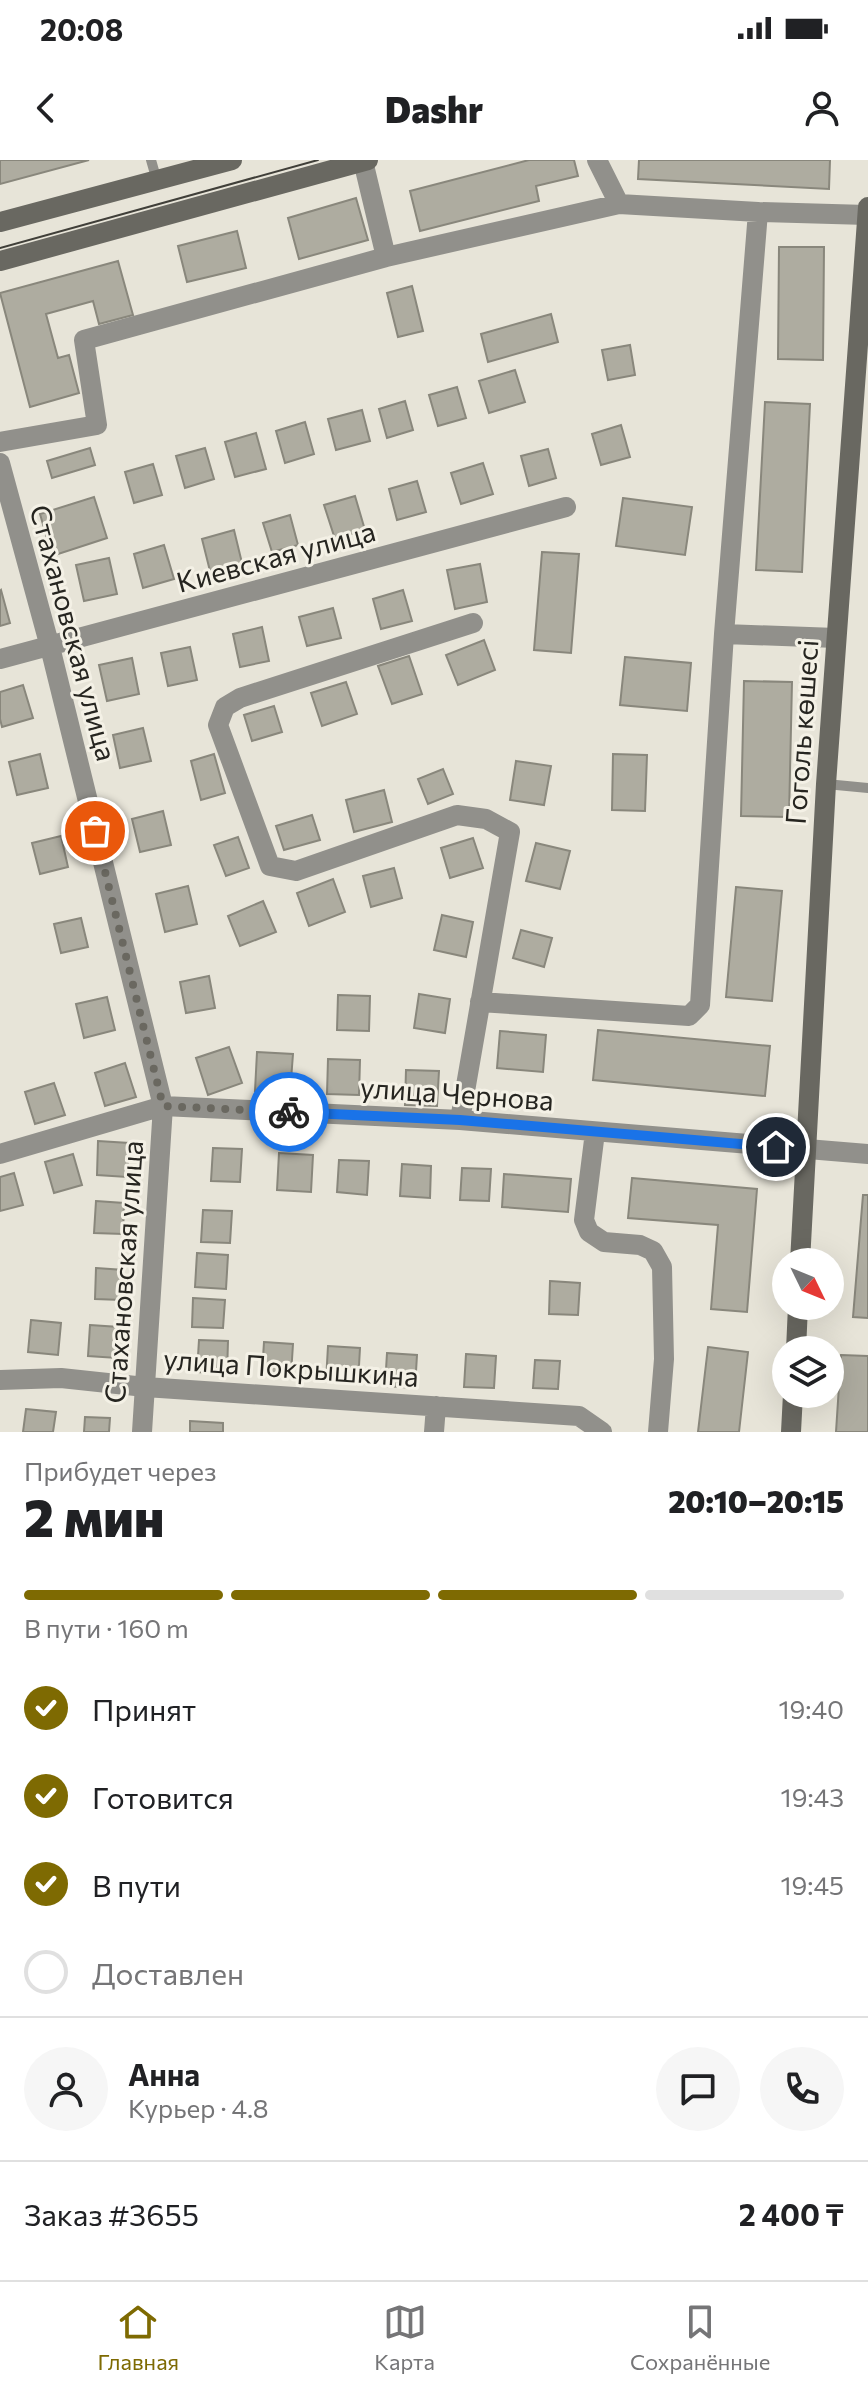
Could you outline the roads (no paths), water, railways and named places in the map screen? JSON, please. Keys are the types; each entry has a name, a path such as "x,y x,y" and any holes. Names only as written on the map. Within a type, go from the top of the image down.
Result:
{"main road":[{"path":"0,222 232,160"},
{"path":"0,261 365,161"},
{"name":"Гоголь көшесі","path":"801,1248 826,784 836,638 855,448 868,207"},
{"path":"791,1432 792,1408"}],"street":[{"path":"597,160 619,204"},
{"path":"365,161 386,257"},
{"path":"0,442 97,425 84,340 386,257 619,204 867,215"},
{"path":"480,1002 689,1016 700,1005 724,634 758,212"},
{"name":"Стахановская улица","path":"0,463 50,647 163,1106 142,1432"},
{"name":"Киевская улица","path":"0,659 566,507"},
{"path":"460,1120 510,832 486,819 457,815 296,871 270,866 218,725 225,707 240,698 473,623"},
{"path":"724,634 836,638"},
{"name":"улица Чернова","path":"0,1154 163,1106 460,1120 868,1154"},
{"path":"595,1132 584,1220 589,1232 604,1242 640,1245 653,1251 662,1267 664,1359 658,1432"},
{"name":"улица Покрышкина","path":"0,1380 61,1378 145,1387 579,1416 602,1432"},
{"name":"улица Покрышкина","path":"434,1432 436,1406"}],"lane":[{"path":"151,160 157,181"},
{"path":"826,784 868,788"}],"tram line":[{"path":"0,248 318,160"}]}
